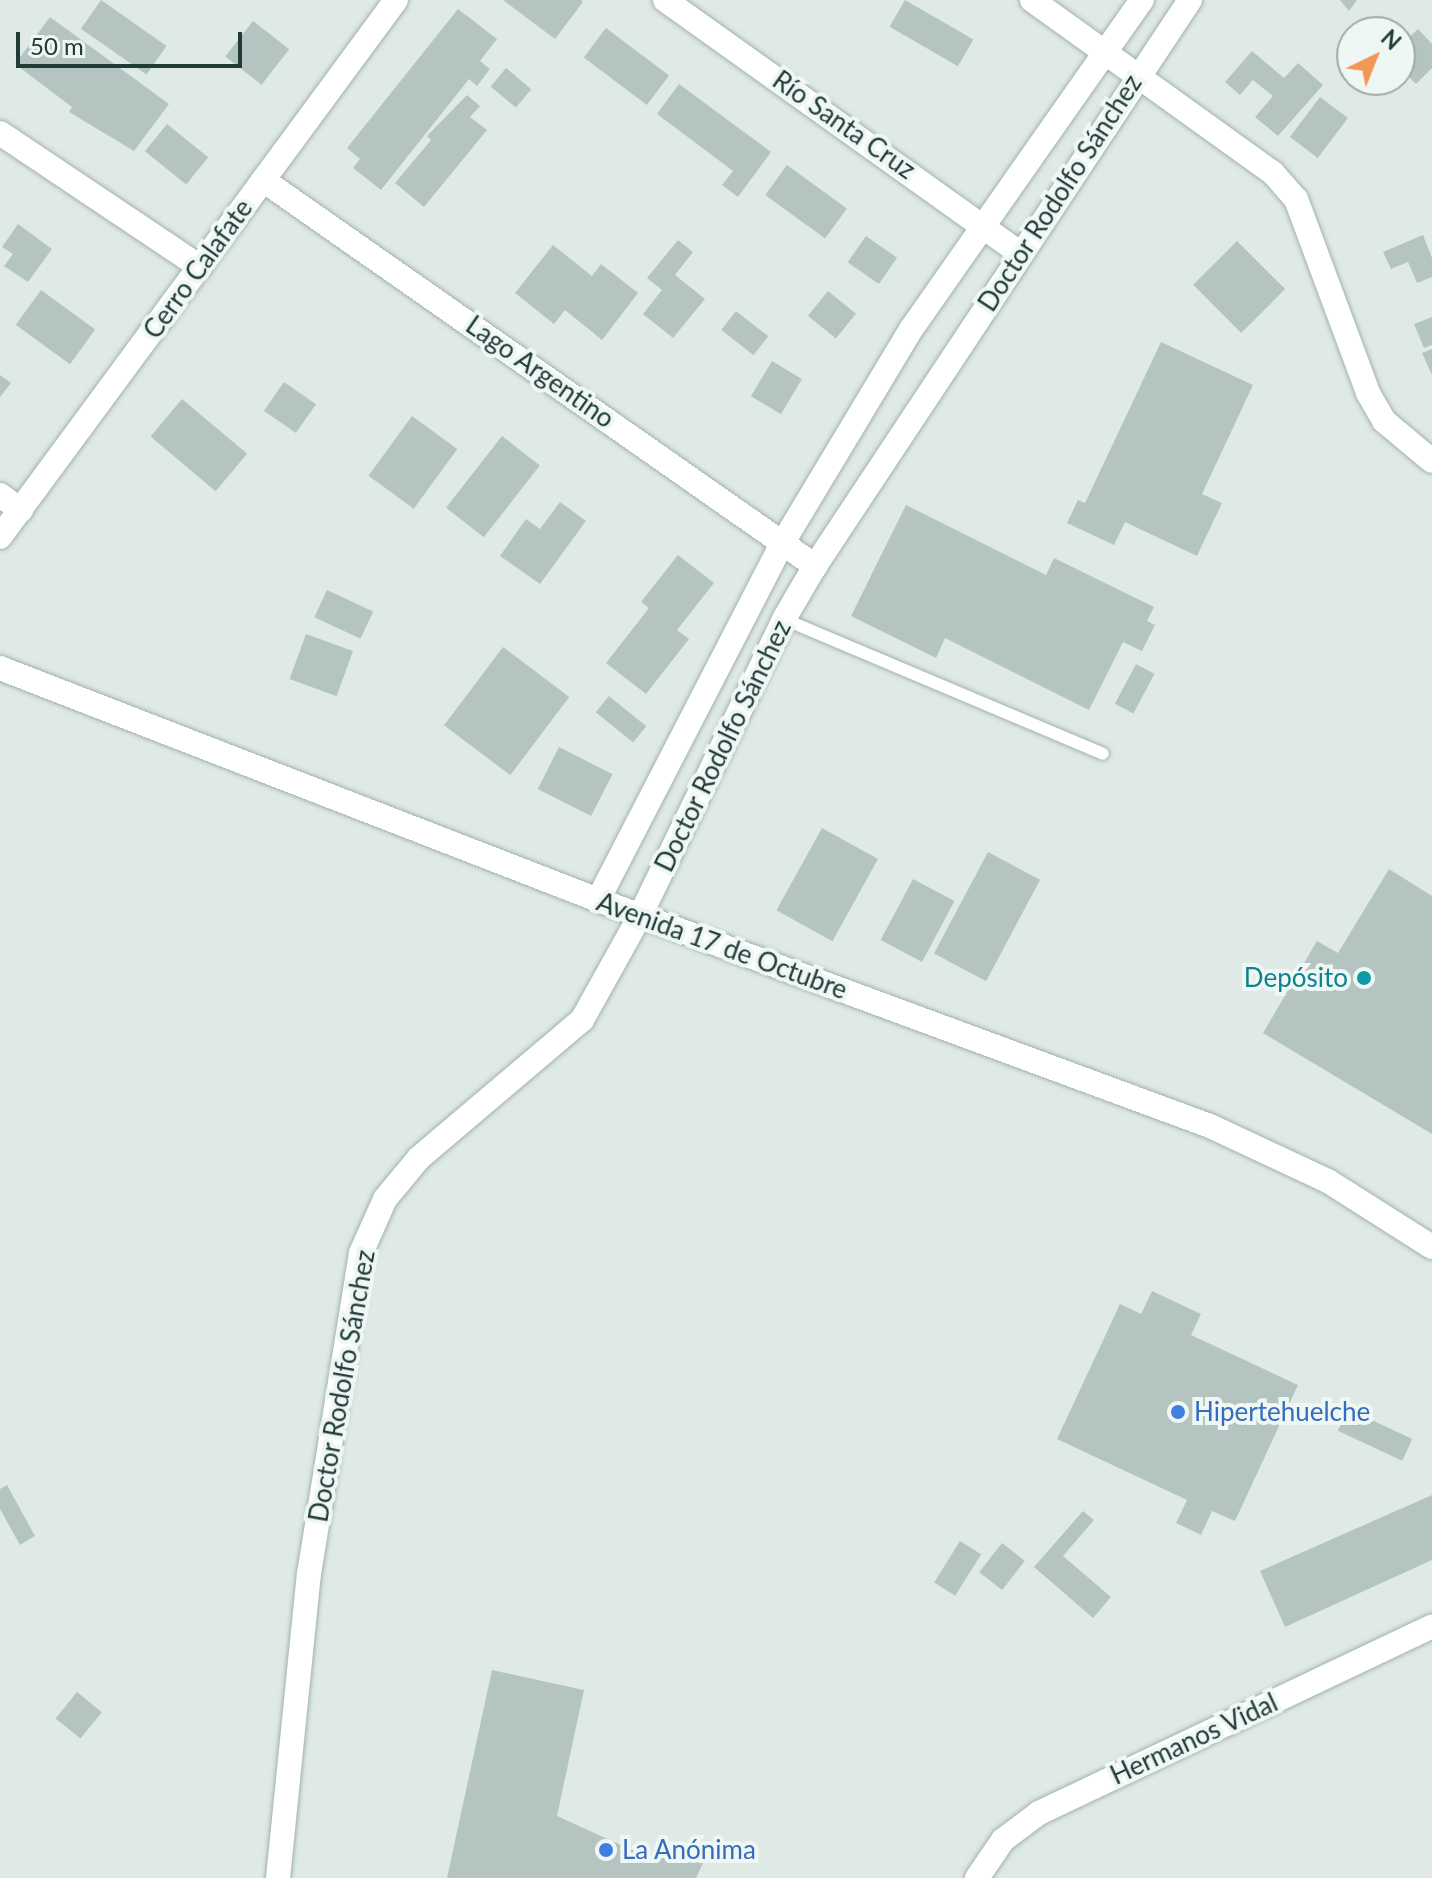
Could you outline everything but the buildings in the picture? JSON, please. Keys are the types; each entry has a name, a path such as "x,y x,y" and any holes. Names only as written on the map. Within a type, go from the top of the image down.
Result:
{"street":[{"name":"Río Santa Cruz","path":"665,0 985,224 1020,253"},
{"path":"1032,0 1138,73 1273,173 1296,199 1368,393 1384,421 1432,461"},
{"name":"Doctor Rodolfo Sánchez","path":"598,900 782,544 912,328 1142,0"},
{"name":"Doctor Rodolfo Sánchez","path":"278,1878 309,1574 361,1253 385,1199 419,1158 582,1020 640,916 784,619 815,566 1138,73 1190,0"},
{"name":"Cerro Calafate","path":"0,537 200,267 387,3"},
{"path":"0,133 200,267"},
{"name":"Lago Argentino","path":"263,180 815,566"},
{"path":"0,495 21,510"},
{"name":"Avenida 17 de Octubre","path":"0,668 640,916 1210,1126 1328,1181 1432,1247"},
{"name":"Hermanos Vidal","path":"977,1878 1003,1840 1039,1813 1432,1626"}],"lane":[{"path":"784,619 1103,754"}],"place":[{"name":"Depósito","path":"1364,978"},
{"name":"Hipertehuelche","path":"1178,1412"},
{"name":"La Anónima","path":"606,1850"}]}
